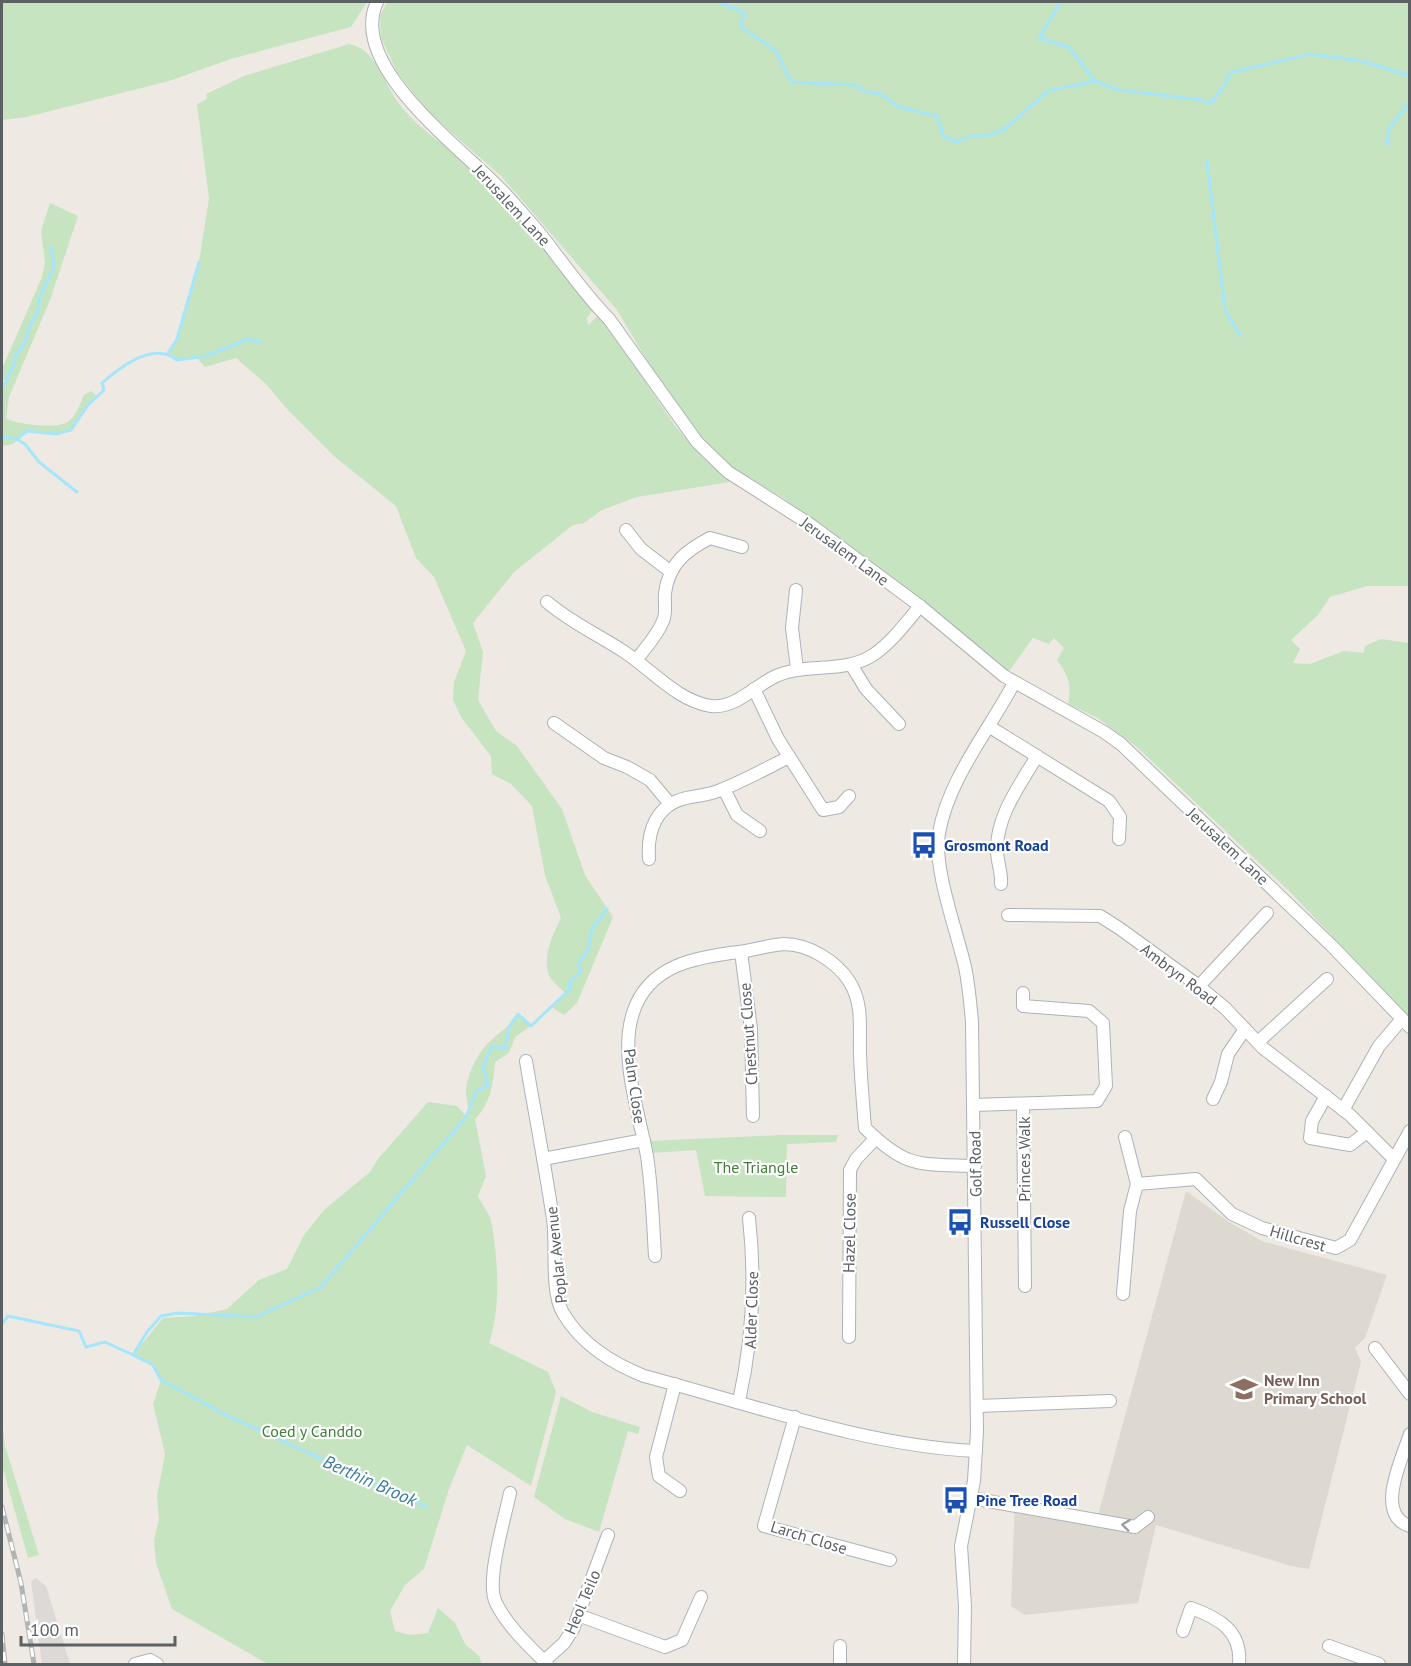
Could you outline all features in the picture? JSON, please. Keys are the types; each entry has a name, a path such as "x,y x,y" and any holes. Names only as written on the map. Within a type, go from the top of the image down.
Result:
{"street":[{"name":"Jerusalem Lane","path":"377,2 373,14 377,47 382,60 400,89 427,122 492,180 553,250 593,304 609,319 697,442 738,479 811,525 920,606 1014,684 1070,712 1121,744 1324,938 1406,1023"},
{"path":"626,530 641,549 671,572"},
{"path":"637,659 654,638 664,619 665,593 673,564 690,548 710,538 742,547"},
{"path":"796,590 792,628 797,669"},
{"path":"547,602 565,618 637,659 662,681 692,699 712,706 737,700 776,676 797,669 852,666 873,655 886,644 920,606"},
{"path":"852,666 866,689 899,724"},
{"name":"Golf Road","path":"964,1665 965,1606 962,1546 971,1498 976,1451 977,1406 972,1021 965,970 940,867 939,834 950,796 969,758 990,727 1014,684"},
{"path":"754,689 789,757 824,810 839,807 849,796"},
{"path":"554,723 604,758 627,766 650,780 670,804"},
{"path":"990,727 1109,801 1120,817 1119,838"},
{"path":"1001,884 997,851 999,830 1010,801 1037,756"},
{"path":"648,859 651,829 658,814 670,804 724,789 789,757"},
{"path":"724,789 737,815 760,831"},
{"path":"1199,986 1267,912"},
{"name":"Ambryn Road","path":"1008,915 1100,916 1199,986 1258,1042 1343,1110 1394,1159"},
{"name":"Palm Close","path":"655,1256 651,1198 644,1140 631,1078 629,1039 633,1013 644,991 660,974 682,962 785,944 808,949 830,960 849,981 860,1006 860,1055 866,1128 876,1138"},
{"name":"Chestnut Close","path":"741,952 751,1029 753,1116"},
{"path":"1258,1042 1327,979"},
{"path":"974,1105 1097,1101 1106,1086 1103,1023 1089,1011 1023,1006 1023,993"},
{"path":"1343,1110 1378,1046 1406,1023"},
{"path":"1213,1099 1221,1082 1228,1054 1245,1029"},
{"name":"Poplar Avenue","path":"526,1061 553,1221 557,1286 562,1311 580,1336 617,1365 644,1376 675,1384"},
{"path":"1326,1095 1312,1121 1310,1138 1350,1145 1367,1132"},
{"name":"Princes Walk","path":"1023,1104 1025,1286"},
{"name":"Hillcrest","path":"1137,1184 1196,1179 1232,1214 1262,1228 1336,1248 1350,1240 1410,1131"},
{"path":"1123,1294 1130,1211 1137,1184 1125,1137"},
{"path":"876,1138 903,1159 925,1165 975,1166"},
{"name":"Hazel Close","path":"849,1337 850,1170 856,1159 876,1138"},
{"path":"543,1159 644,1140"},
{"name":"Alder Close","path":"739,1401 749,1354 754,1307 749,1218"},
{"path":"1375,1348 1410,1394"},
{"path":"680,1491 659,1476 656,1457 675,1384 795,1417 903,1443 939,1449 976,1451"},
{"path":"977,1406 1110,1401"},
{"name":"Larch Close","path":"795,1417 764,1526 891,1560"},
{"path":"1410,1434 1390,1501 1393,1515 1400,1523 1410,1526"},
{"path":"510,1493 493,1581 495,1601 512,1627 545,1663"},
{"path":"971,1498 1135,1527 1148,1518"},
{"name":"Heol Teilo","path":"545,1663 564,1643 578,1615 608,1535"},
{"path":"578,1615 665,1647 682,1640 701,1597"},
{"path":"1183,1631 1191,1608 1214,1616 1232,1630 1240,1654 1239,1665"},
{"path":"840,1646 840,1665"},
{"path":"1329,1646 1379,1665"},
{"path":"135,1665 150,1660 157,1665"}],"shaded area":[{"name":"New Inn Primary School","path":"1186,1191 1229,1222 1262,1241 1387,1275 1365,1338 1355,1348 1361,1362 1309,1569 1291,1566 1156,1525 1138,1603 1025,1615 1011,1606 1015,1499 1098,1515"},
{"path":"36,1578 46,1586 70,1664 42,1664 31,1581"}],"green space":[{"path":"2,2 367,2 351,27 231,59 169,81 27,117 2,120"},
{"path":"387,2 1409,2 1409,586 1367,586 1330,597 1318,615 1291,640 1300,649 1293,663 1310,664 1344,651 1364,653 1365,646 1381,639 1409,643 1409,1017 1291,893 1137,747 1096,717 1068,704 1070,691 1068,680 1057,660 1064,648 1054,638 1049,644 1033,638 1009,671 936,611 818,523 780,496 744,479 701,436 664,389 617,310 501,176 429,113 397,72 381,38 380,16"},
{"path":"349,44 366,52 372,59 397,101 407,113 429,134 478,172 516,213 593,310 587,318 588,325 600,314 675,426 704,459 730,482 637,497 602,510 584,523 573,525 514,572 473,623 483,652 478,700 496,731 517,746 562,809 585,875 613,917 577,1003 564,1015 551,1007 565,993 550,977 547,968 549,945 561,918 545,875 532,806 511,784 492,774 491,756 461,717 453,700 454,682 466,651 434,577 416,558 396,506 335,457 288,410 266,384 236,358 205,367 197,358 177,360 168,353 177,339 199,262 209,199 197,104 207,99 206,94 244,76"},
{"path":"50,203 78,216 50,300 9,397 6,418 26,424 61,425 72,418 84,395 91,391 97,396 71,430 56,434 27,431 13,444 2,446 2,389 6,383 2,378 2,369 42,277 45,262 41,231"},
{"name":"Coed y Canddo","path":"518,1014 531,1026 515,1037 509,1053 495,1062 490,1093 485,1107 475,1119 486,1176 478,1196 491,1221 497,1269 497,1300 489,1343 548,1372 556,1392 531,1486 467,1445 449,1489 424,1569 405,1585 390,1611 395,1631 410,1635 428,1633 438,1608 455,1623 465,1644 479,1656 482,1664 268,1664 172,1609 156,1563 154,1540 159,1519 157,1496 165,1454 153,1404 161,1380 153,1365 133,1355 163,1318 195,1316 227,1309 259,1280 287,1269 304,1235 325,1209 370,1172 378,1159 428,1102 457,1106 466,1116 468,1109 466,1089 473,1065 486,1045"},
{"name":"The Triangle","path":"838,1135 836,1142 787,1144 786,1197 705,1196 696,1150 651,1153 649,1141"},
{"path":"561,1396 592,1412 640,1427 638,1434 628,1431 599,1532 565,1519 534,1497"},
{"path":"2,1422 5,1446 39,1555 28,1558 2,1465"}],"waterway":[{"path":"718,2 745,13 740,26 776,51 791,82 854,85 867,92 880,94 899,107 937,116 944,137 957,142 970,136 985,136 1002,131 1048,91 1095,81 1120,90 1202,100 1210,104 1226,83 1229,73 1311,54 1362,61 1410,76"},
{"path":"1061,2 1039,38 1069,47 1094,80"},
{"path":"1387,144 1389,129 1410,101"},
{"path":"1207,161 1225,310 1240,335"},
{"path":"2,389 15,362 15,356 25,343 29,327 38,311 40,296 54,267 51,247"},
{"path":"168,353 177,339 199,262"},
{"path":"2,437 17,439 27,431 56,434 71,430 88,405 104,390 102,383 138,358 158,353 177,360 206,356 248,339 260,342"},
{"path":"17,439 25,444 39,462 77,492"},
{"path":"133,1355 147,1332 161,1316 178,1313 256,1317 321,1287 466,1117 476,1092 488,1085 483,1066 492,1046 505,1049 509,1027 518,1014 531,1026 570,989 569,983 581,971 578,964 588,950 592,928 607,909"},
{"name":"Berthin Brook","path":"2,1324 8,1316 79,1331 86,1347 105,1342 153,1365 161,1380 230,1417 427,1507"}],"railway":[{"path":"2,1507 21,1583 34,1664"},
{"path":"2,1634 5,1664"}],"place":[{"name":"Grosmont Road","path":"924,845"},
{"name":"Russell Close","path":"960,1222"},
{"name":"New Inn Primary School","path":"1244,1389"},
{"name":"Pine Tree Road","path":"956,1500"}]}
